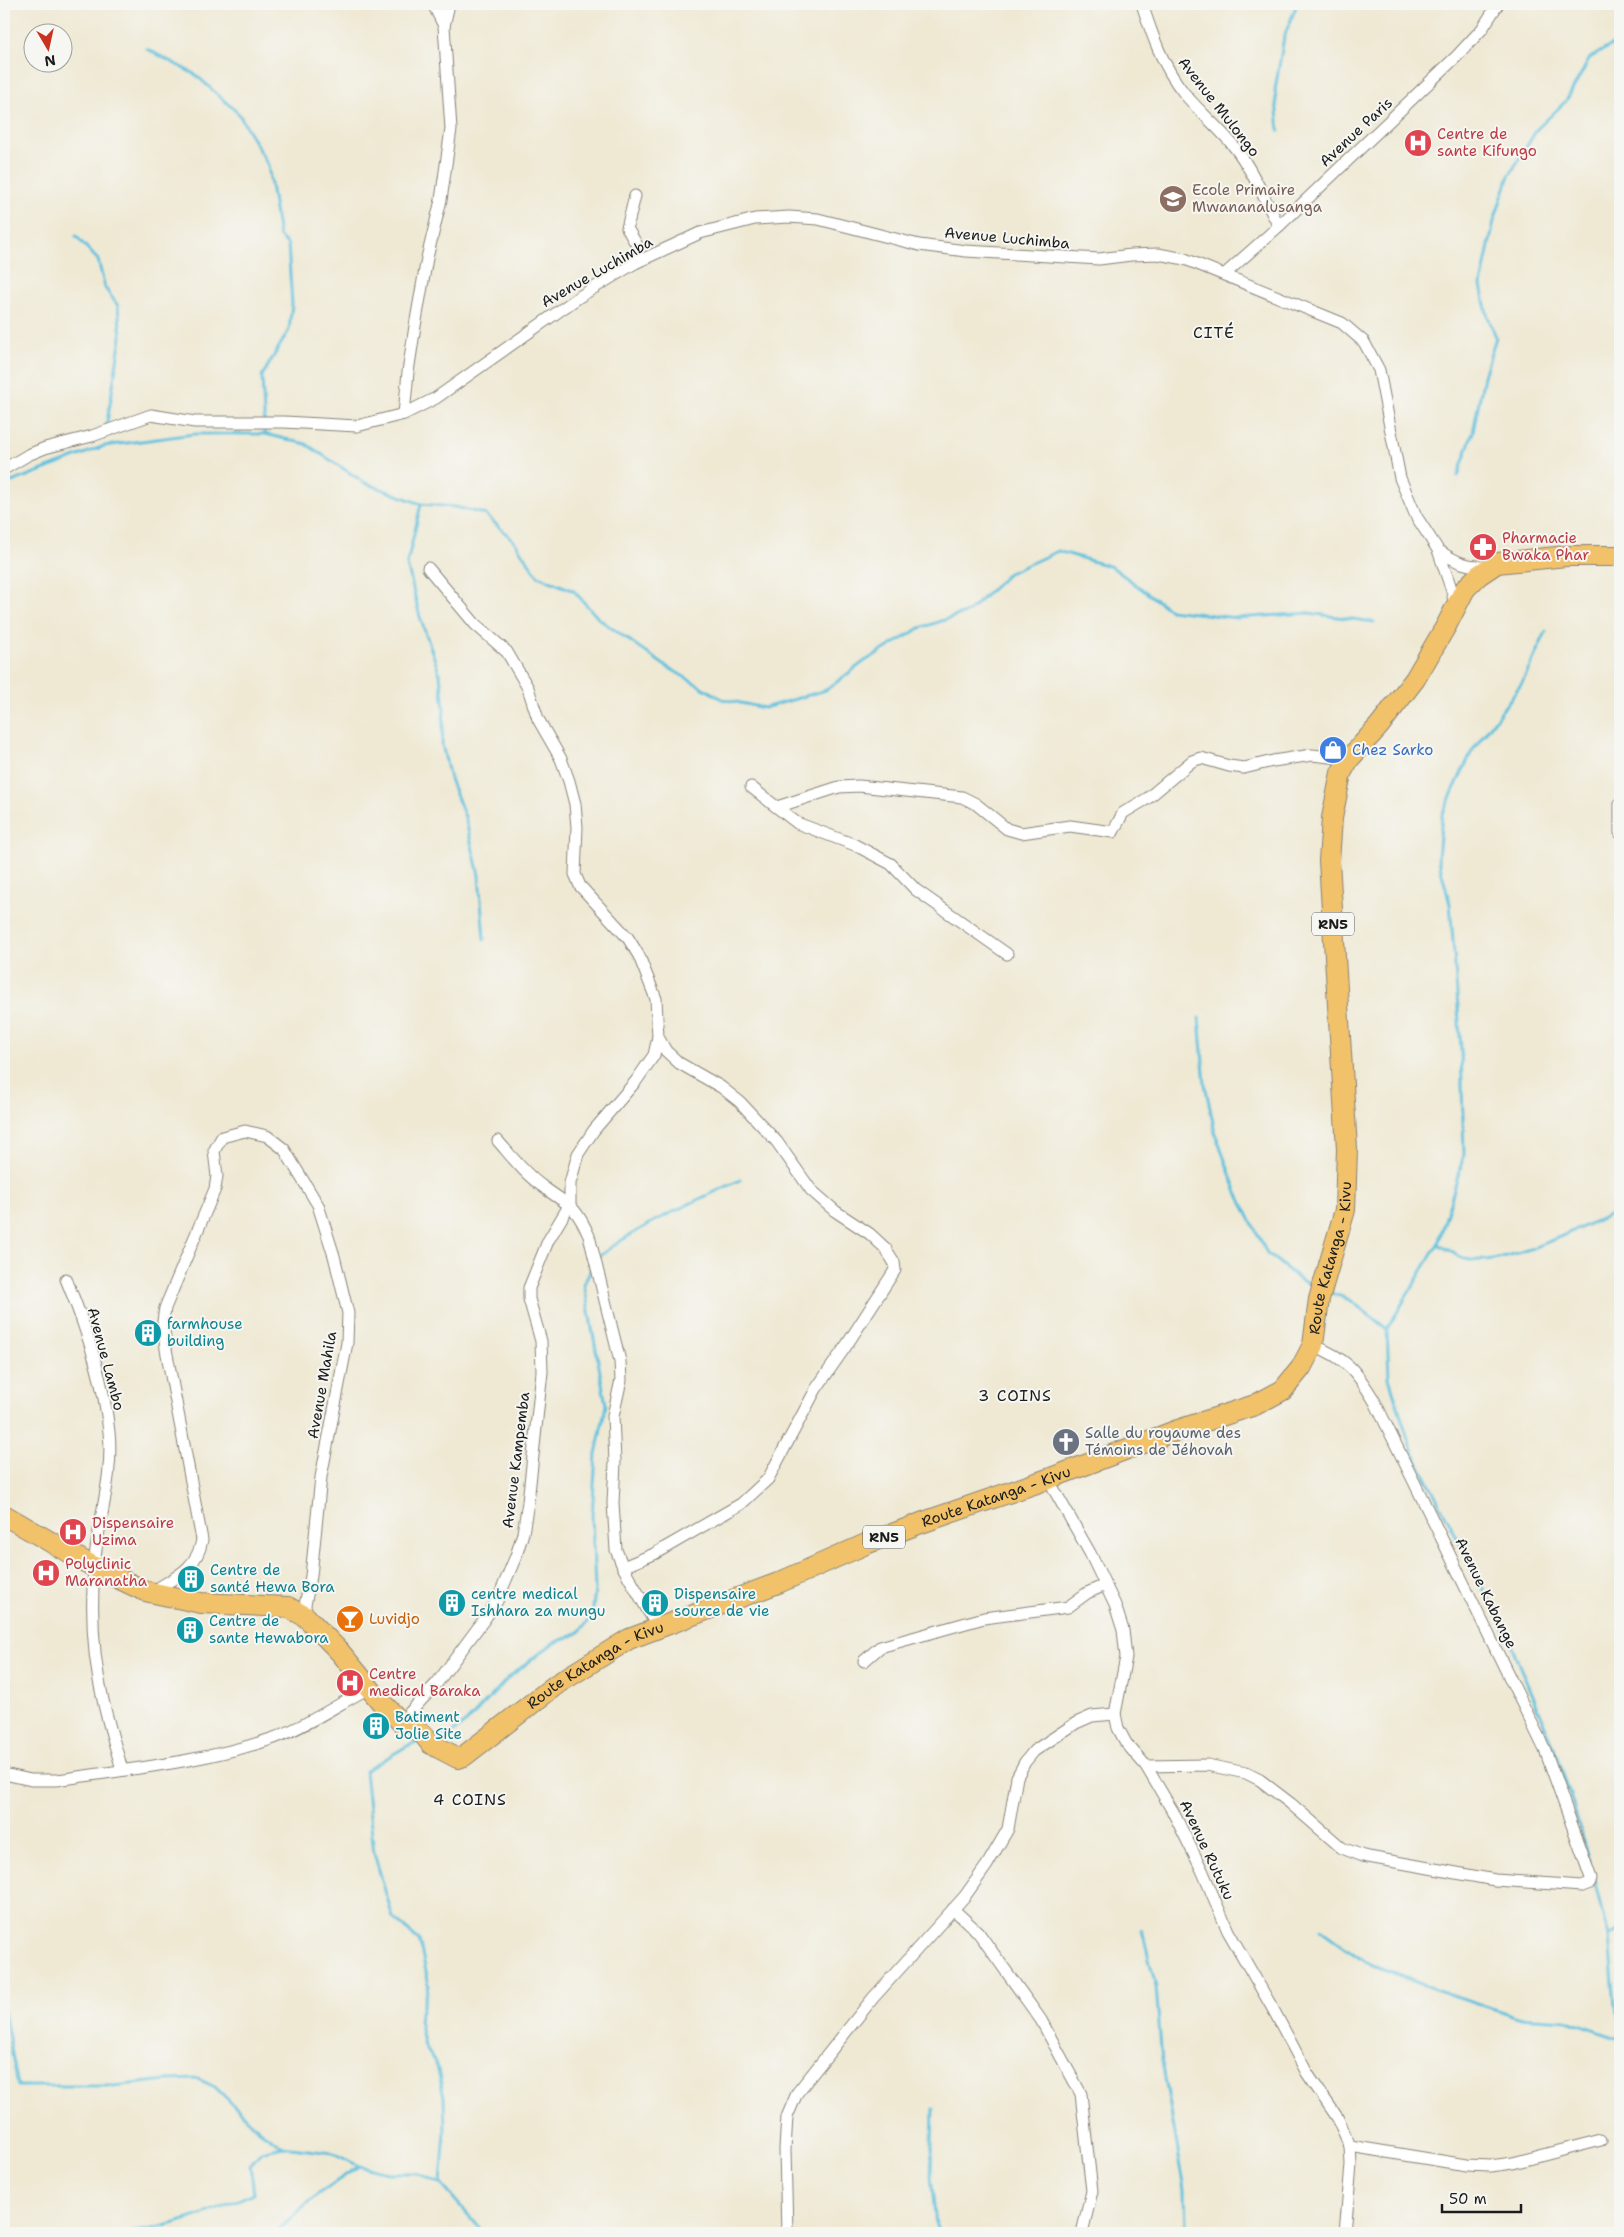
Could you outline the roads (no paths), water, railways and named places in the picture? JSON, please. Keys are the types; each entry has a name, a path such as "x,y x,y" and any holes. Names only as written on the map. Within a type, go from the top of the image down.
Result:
{"highway":[{"name":"RN5","path":"1454,609 1465,589 1479,575 1497,563 1557,557 1620,556"},
{"name":"Route Katanga - Kivu","path":"4,1515 94,1567 125,1583 152,1593 201,1603 288,1607 306,1617 340,1652 369,1688 401,1722 458,1758 464,1756 557,1684 629,1639 778,1583 866,1544 921,1523 1048,1479 1175,1431 1255,1405 1283,1390 1301,1368 1313,1345 1319,1299 1345,1210 1347,1184 1345,1107 1329,861 1335,794 1340,773 1349,759 1397,705 1432,652 1454,609"}],"street":[{"path":"433,4 444,26"},
{"path":"404,414 415,326 427,258 442,192 451,129 444,26 449,4"},
{"name":"Avenue Mulongo","path":"1142,4 1162,59 1172,76 1185,94 1236,149 1279,226"},
{"name":"Avenue Paris","path":"1225,274 1279,226 1457,56 1482,29 1498,4"},
{"path":"635,196 626,228 638,247 636,263"},
{"name":"Avenue Luchimba","path":"4,469 28,454 92,436 125,422 151,414 212,423 284,422 357,426 404,414 436,398 580,296 636,263 700,233 755,219 789,217 818,219 919,244 966,251 1099,259 1158,254 1185,259 1342,324 1364,342 1379,370 1400,478 1416,516 1438,550"},
{"path":"1438,550 1462,564 1478,567 1497,563"},
{"path":"1438,550 1453,594 1454,609"},
{"path":"428,568 475,624 507,652 528,688 538,719 560,760 574,804 577,827 575,874 580,886 628,938 639,956 656,998 658,1037 654,1054 636,1081 594,1130 578,1154 570,1183 570,1204"},
{"path":"777,807 839,787 859,786 962,797 976,804 1007,829 1021,833 1070,826 1091,828 1110,833 1113,832 1123,813 1148,798 1192,761 1201,758 1244,768 1312,754 1349,759"},
{"path":"751,787 797,823 856,845 891,864 916,890 1007,954"},
{"path":"1620,804 1620,833"},
{"path":"623,1567 654,1554 742,1504 768,1479 816,1389 895,1270 894,1262 885,1248 870,1234 835,1211 811,1190 760,1122 721,1087 680,1063 666,1051 658,1037"},
{"name":"Avenue Mahila","path":"152,1593 190,1567 199,1554 202,1540 163,1321 165,1308 188,1251 203,1222 215,1189 217,1176 214,1151 222,1137 245,1131 267,1136 284,1149 318,1205 334,1256 348,1313 347,1343 321,1477 311,1576 305,1605 306,1617"},
{"path":"498,1141 522,1168 542,1186 570,1204 581,1218 593,1249 604,1305 620,1361 621,1380 613,1416 615,1462 613,1503 616,1550 623,1567 658,1628"},
{"name":"Avenue Kampemba","path":"401,1722 437,1684 497,1601 516,1556 523,1533 528,1502 542,1372 540,1341 529,1299 529,1288 548,1241 570,1204"},
{"name":"Avenue Lambo","path":"66,1279 95,1362 110,1434 109,1466 94,1567 96,1653 102,1699 122,1770"},
{"name":"Avenue Kabange","path":"1146,1766 1207,1765 1246,1773 1260,1780 1290,1803 1342,1848 1363,1856 1495,1880 1582,1886 1590,1883 1591,1878 1580,1843 1545,1750 1375,1402 1359,1375 1345,1362 1313,1345"},
{"name":"Avenue Rutuku","path":"1048,1479 1090,1554 1115,1605 1123,1630 1126,1657 1115,1714 1118,1728 1126,1743 1146,1766 1172,1810 1198,1861 1232,1938 1273,2008 1306,2073 1337,2117 1350,2146 1345,2233"},
{"path":"864,1661 880,1647 984,1618 1068,1607 1087,1593 1105,1586"},
{"path":"4,1774 31,1780 57,1780 219,1754 275,1737 304,1724 369,1688"},
{"path":"787,2233 785,2149 787,2117 797,2093 813,2070 873,1998 953,1909 988,1865 1008,1829 1017,1776 1024,1762 1040,1746 1076,1723 1092,1716 1115,1714"},
{"path":"953,1909 978,1932 1040,2020 1081,2094 1092,2191 1082,2233"},
{"path":"1350,2146 1466,2166 1490,2166 1513,2163 1601,2140"}],"waterway":[{"path":"1279,131 1275,90 1284,37 1297,4"},
{"path":"1458,476 1473,432 1484,376 1496,337 1487,314 1481,285 1494,221 1509,176 1537,129 1566,101 1590,58 1620,40"},
{"path":"1614,45 1620,77"},
{"path":"147,49 196,75 239,114 268,165 279,236 288,245 292,304 289,330 262,376 265,434"},
{"path":"76,236 98,260 105,288 118,306 121,337 106,428"},
{"path":"4,485 104,446 194,434 265,434 306,444 365,483 421,504 455,507 485,514 514,541 538,576 574,591 599,619 664,665 722,699 764,708 826,690 865,661 920,628 968,612 1009,573 1058,551 1112,567 1170,610 1237,618 1309,613 1374,622"},
{"path":"421,504 407,564 420,617 440,675 444,708 442,744 450,779 465,817 479,875 484,940"},
{"path":"1546,632 1522,683 1472,751 1442,815 1438,858 1450,904 1461,1049 1464,1155 1438,1244 1387,1329 1389,1378 1411,1448 1504,1629 1558,1757 1590,1861"},
{"path":"1199,1018 1205,1084 1215,1133 1237,1193 1267,1253 1302,1281 1316,1286"},
{"path":"598,1257 649,1224 740,1180"},
{"path":"1438,1244 1465,1259 1498,1258 1538,1246 1609,1215"},
{"path":"436,1737 451,1734 470,1719 509,1677 552,1644 578,1633 592,1617 595,1590 592,1516 596,1454 606,1405 584,1284 592,1266"},
{"path":"1329,1292 1350,1300 1387,1329"},
{"path":"420,1741 407,1746 365,1771 374,1853 393,1918 419,1940 429,1985 419,2020 425,2047 437,2065 444,2097 445,2131 441,2184"},
{"path":"1595,1879 1609,1936 1615,2007 1620,2020"},
{"path":"1609,1936 1620,1929"},
{"path":"1142,1930 1156,1987 1162,2061 1185,2190 1186,2233"},
{"path":"1321,1930 1365,1962 1426,1986 1518,2017 1567,2020 1620,2038"},
{"path":"4,2011 18,2086 113,2086 167,2080 198,2079 215,2087 258,2129 283,2147 333,2153 359,2166 388,2173 417,2173 441,2184 484,2233"},
{"path":"933,2109 931,2176 936,2226 939,2233"},
{"path":"127,2233 176,2223 254,2193 250,2165 261,2152 283,2147"},
{"path":"275,2233 318,2194 359,2166"}],"place":[{"name":"Centre de sante Kifungo","path":"1418,143"},
{"name":"Ecole Primaire Mwananalusanga","path":"1173,199"},
{"name":"Pharmacie Bwaka Phar","path":"1483,547"},
{"name":"Chez Sarko","path":"1333,750"},
{"name":"farmhouse building","path":"148,1333"},
{"name":"Salle du royaume des Témoins de Jéhovah","path":"1066,1442"},
{"name":"Dispensaire Uzima","path":"73,1532"},
{"name":"Polyclinic Maranatha","path":"46,1573"},
{"name":"Centre de santé Hewa Bora","path":"191,1579"},
{"name":"centre medical Ishhara za mungu","path":"452,1603"},
{"name":"Dispensaire source de vie","path":"655,1603"},
{"name":"Luvidjo","path":"350,1619"},
{"name":"Centre de sante Hewabora","path":"190,1630"},
{"name":"Centre medical Baraka","path":"350,1683"},
{"name":"Batiment Jolie Site","path":"376,1726"}],"district":[{"name":"CITÉ","path":"1214,332"},
{"name":"3 COINS","path":"1015,1395"},
{"name":"4 COINS","path":"470,1799"}]}
